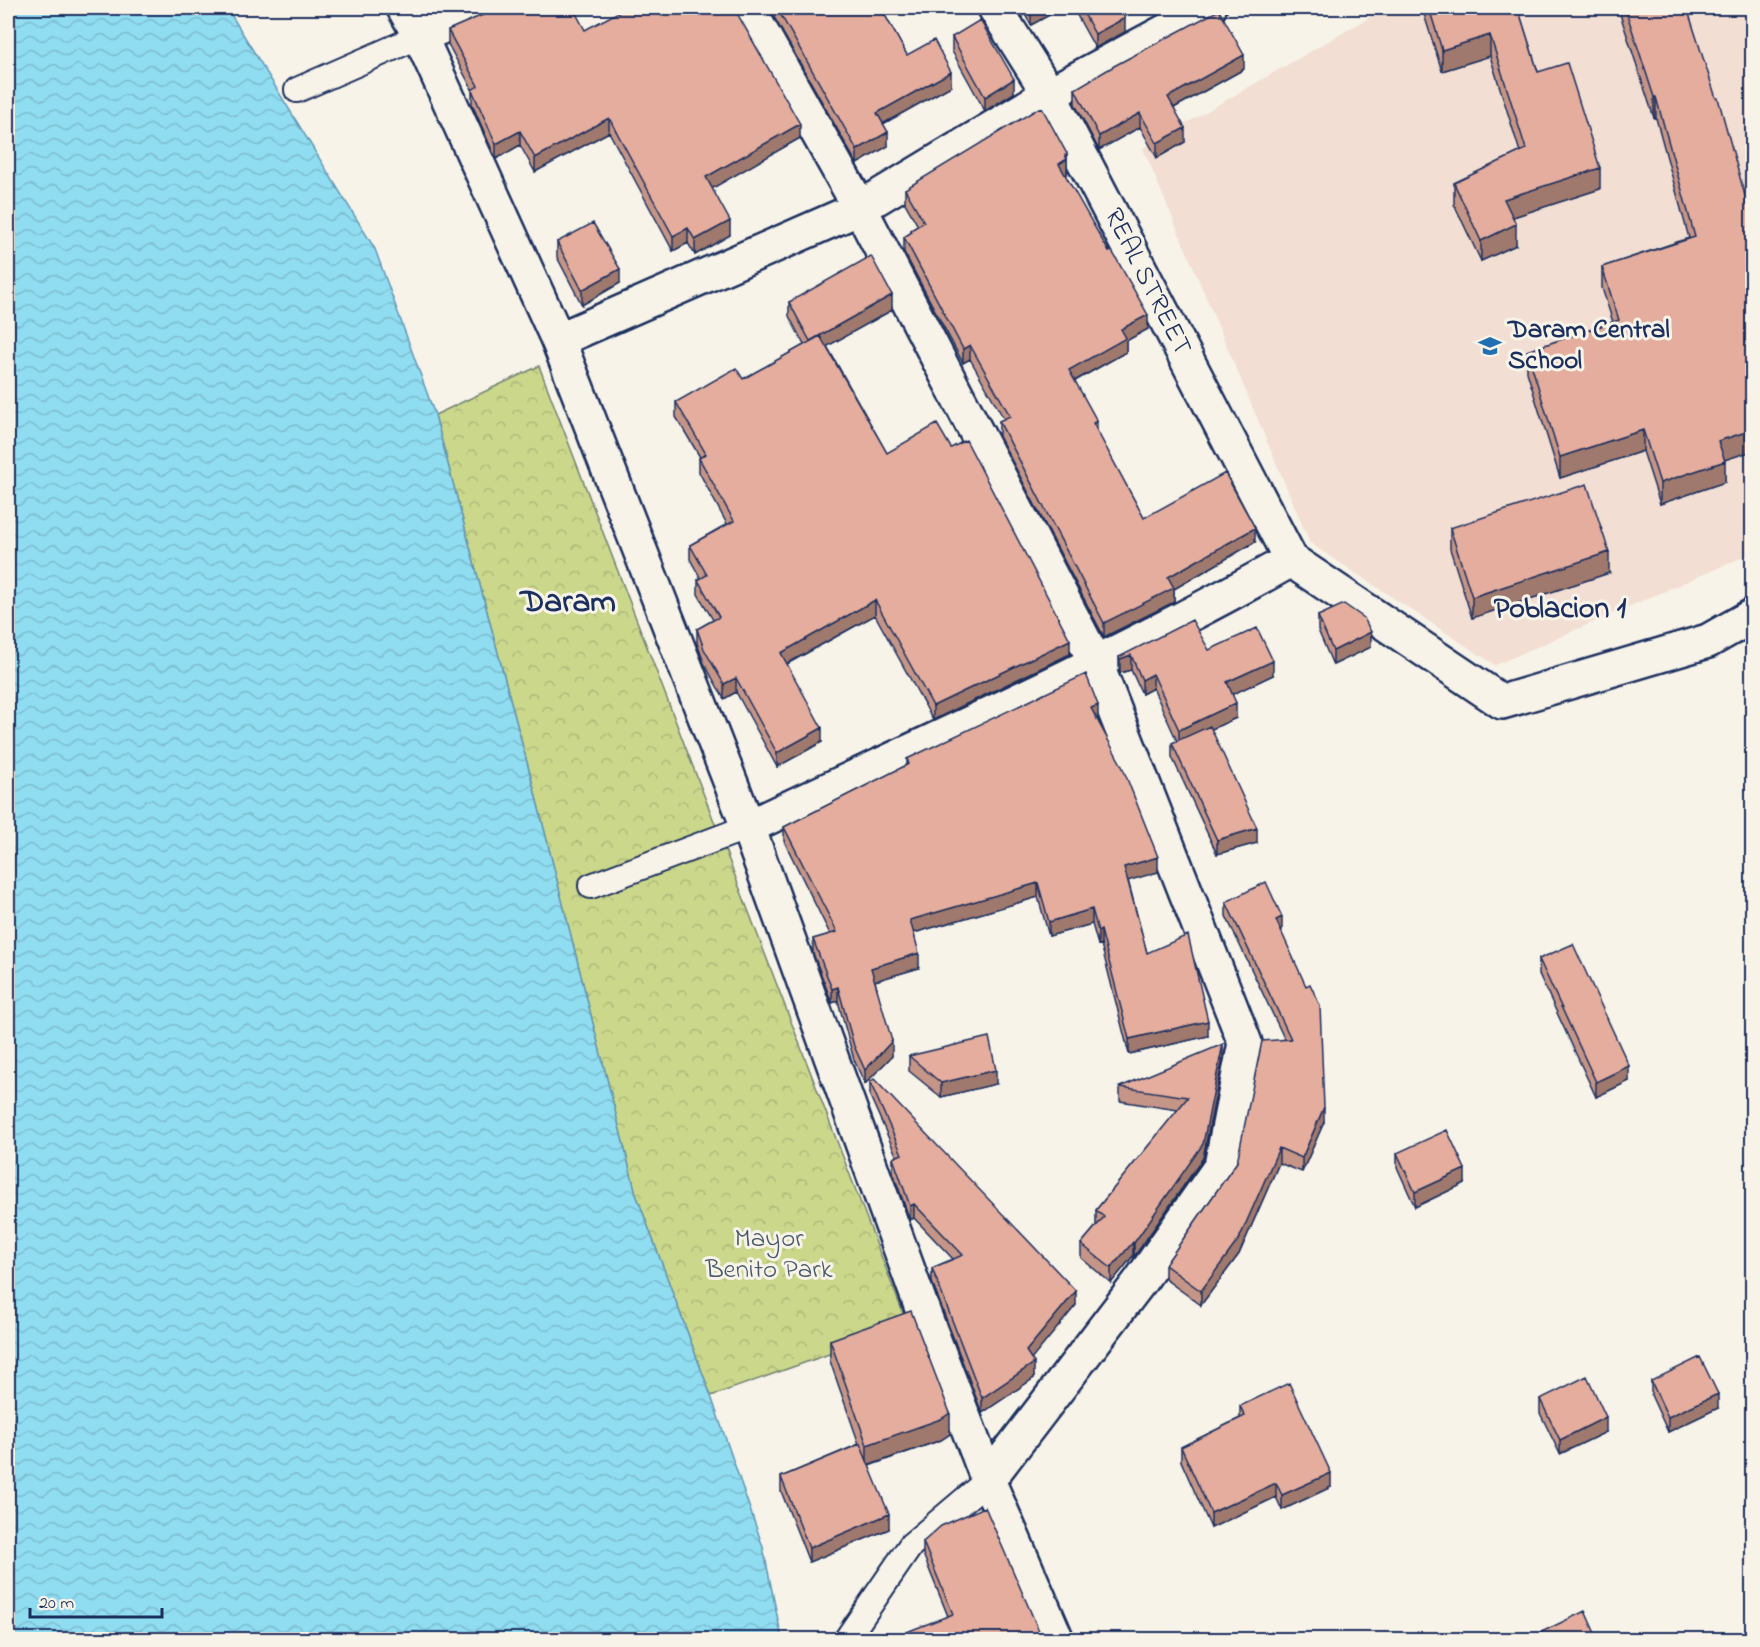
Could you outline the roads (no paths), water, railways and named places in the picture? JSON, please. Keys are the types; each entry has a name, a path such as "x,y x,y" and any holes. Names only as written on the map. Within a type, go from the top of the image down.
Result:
{"street":[{"path":"405,8 420,36 558,340 748,827 925,1317 988,1480 1057,1640"},
{"path":"420,36 485,8"},
{"path":"748,8 860,208 1096,663 1245,1043 1221,1166 1141,1280 988,1480"},
{"name":"REAL STREET","path":"995,8 1049,94 1291,560"},
{"path":"558,340 860,208 1049,94 1209,8"},
{"path":"748,827 1096,663 1291,560 1502,702 1708,641 1752,616"}],"lane":[{"path":"297,90 420,36"},
{"path":"591,886 748,827"},
{"path":"846,1640 911,1545 988,1480"}],"water":[{"path":"8,8 227,8 375,249 435,415 534,789 636,1194 711,1396 763,1547 782,1639 8,1639"}],"place":[{"name":"Daram Central School","path":"1490,346"}],"district":[{"name":"Daram","path":"568,603"},
{"name":"Poblacion 1","path":"1560,610"}],"park label":[{"name":"Mayor Benito Park","path":"769,1254"}]}
